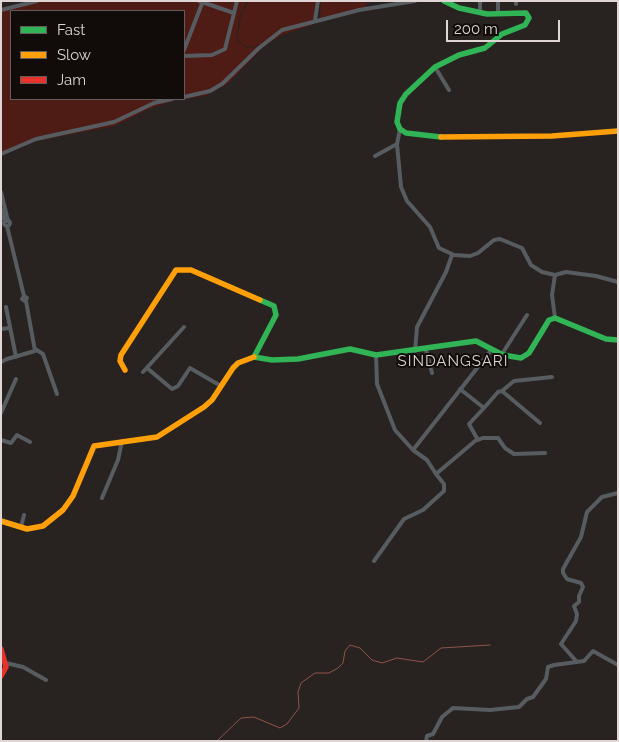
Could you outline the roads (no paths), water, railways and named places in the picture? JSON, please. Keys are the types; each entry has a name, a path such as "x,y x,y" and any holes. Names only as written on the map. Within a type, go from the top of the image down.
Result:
{"street":[{"path":"1,10 37,1"},
{"path":"185,56 212,55 222,51 237,1"},
{"path":"316,20 318,1"},
{"path":"185,97 210,91 222,84 275,34 316,20 415,1"},
{"path":"444,1 459,4 480,12 498,14 524,12 528,14 529,18 525,25 502,34 485,48 460,55 435,67 406,94 400,103 397,122 400,129 406,133 430,137 552,136 618,131"},
{"path":"480,1 480,12"},
{"path":"498,1 498,14"},
{"path":"185,47 202,2 234,13"},
{"path":"435,67 449,90"},
{"path":"1,154 36,139 114,122 154,103 168,100"},
{"path":"400,129 397,144 401,187 407,201 430,227 439,248 452,255 470,256 478,253 494,240 500,239 522,248 531,265 538,270 555,275 566,272 596,276 618,282"},
{"path":"375,156 397,144"},
{"path":"1,192 5,224"},
{"path":"1,209 25,298 35,350 44,358 57,394"},
{"path":"415,351 417,327 446,272 452,255"},
{"path":"125,370 120,361 121,356 176,270 191,270 274,306 276,316 254,357"},
{"path":"555,275 552,295 555,318"},
{"path":"6,307 16,356"},
{"path":"502,354 527,315"},
{"path":"1,521 22,528 37,528 63,510 81,481 94,446 97,444 157,437 204,407 238,363 254,357 272,360 298,359 350,349 376,355 476,342 514,358 526,355 549,320 555,318 606,339 618,340"},
{"path":"184,327 145,370 172,389 178,386 190,368 221,386"},
{"path":"1,329 10,328"},
{"path":"414,450 492,349"},
{"path":"1,362 16,356 33,353 35,350"},
{"path":"426,350 432,373"},
{"path":"374,561 404,519 423,510 444,491 444,484 427,460 414,450 395,430 377,384 376,355"},
{"path":"478,440 469,424 498,392 502,391 511,382 518,380 552,377"},
{"path":"1,413 16,379"},
{"path":"460,390 484,408"},
{"path":"502,391 540,423"},
{"path":"1,440 11,443 17,435 30,442"},
{"path":"436,474 478,440 498,438 505,448 514,454 545,452"},
{"path":"102,498 118,460 122,441"},
{"path":"574,663 561,644 576,621 578,614 574,606 579,602 579,596 583,587 581,583 567,579 562,573 563,569 581,537 587,512 602,497 618,492"},
{"path":"22,528 24,515"},
{"path":"1,649 6,663 6,671 1,676"},
{"path":"426,741 427,736 433,734 438,724 451,709 490,710 520,707 539,690 546,679 548,667 584,660 591,651 595,651 618,665"},
{"path":"6,663 23,667 46,680"}],"waterway":[{"path":"217,741 241,718 254,717 280,728 287,724 299,708 298,692 301,683 315,673 329,673 338,668 343,663 345,651 350,645 360,648 372,660 382,663 397,658 423,662 441,648 490,645"},
{"path":"186,741 208,741"}],"district":[{"name":"SINDANGSARI","path":"453,361"}]}
